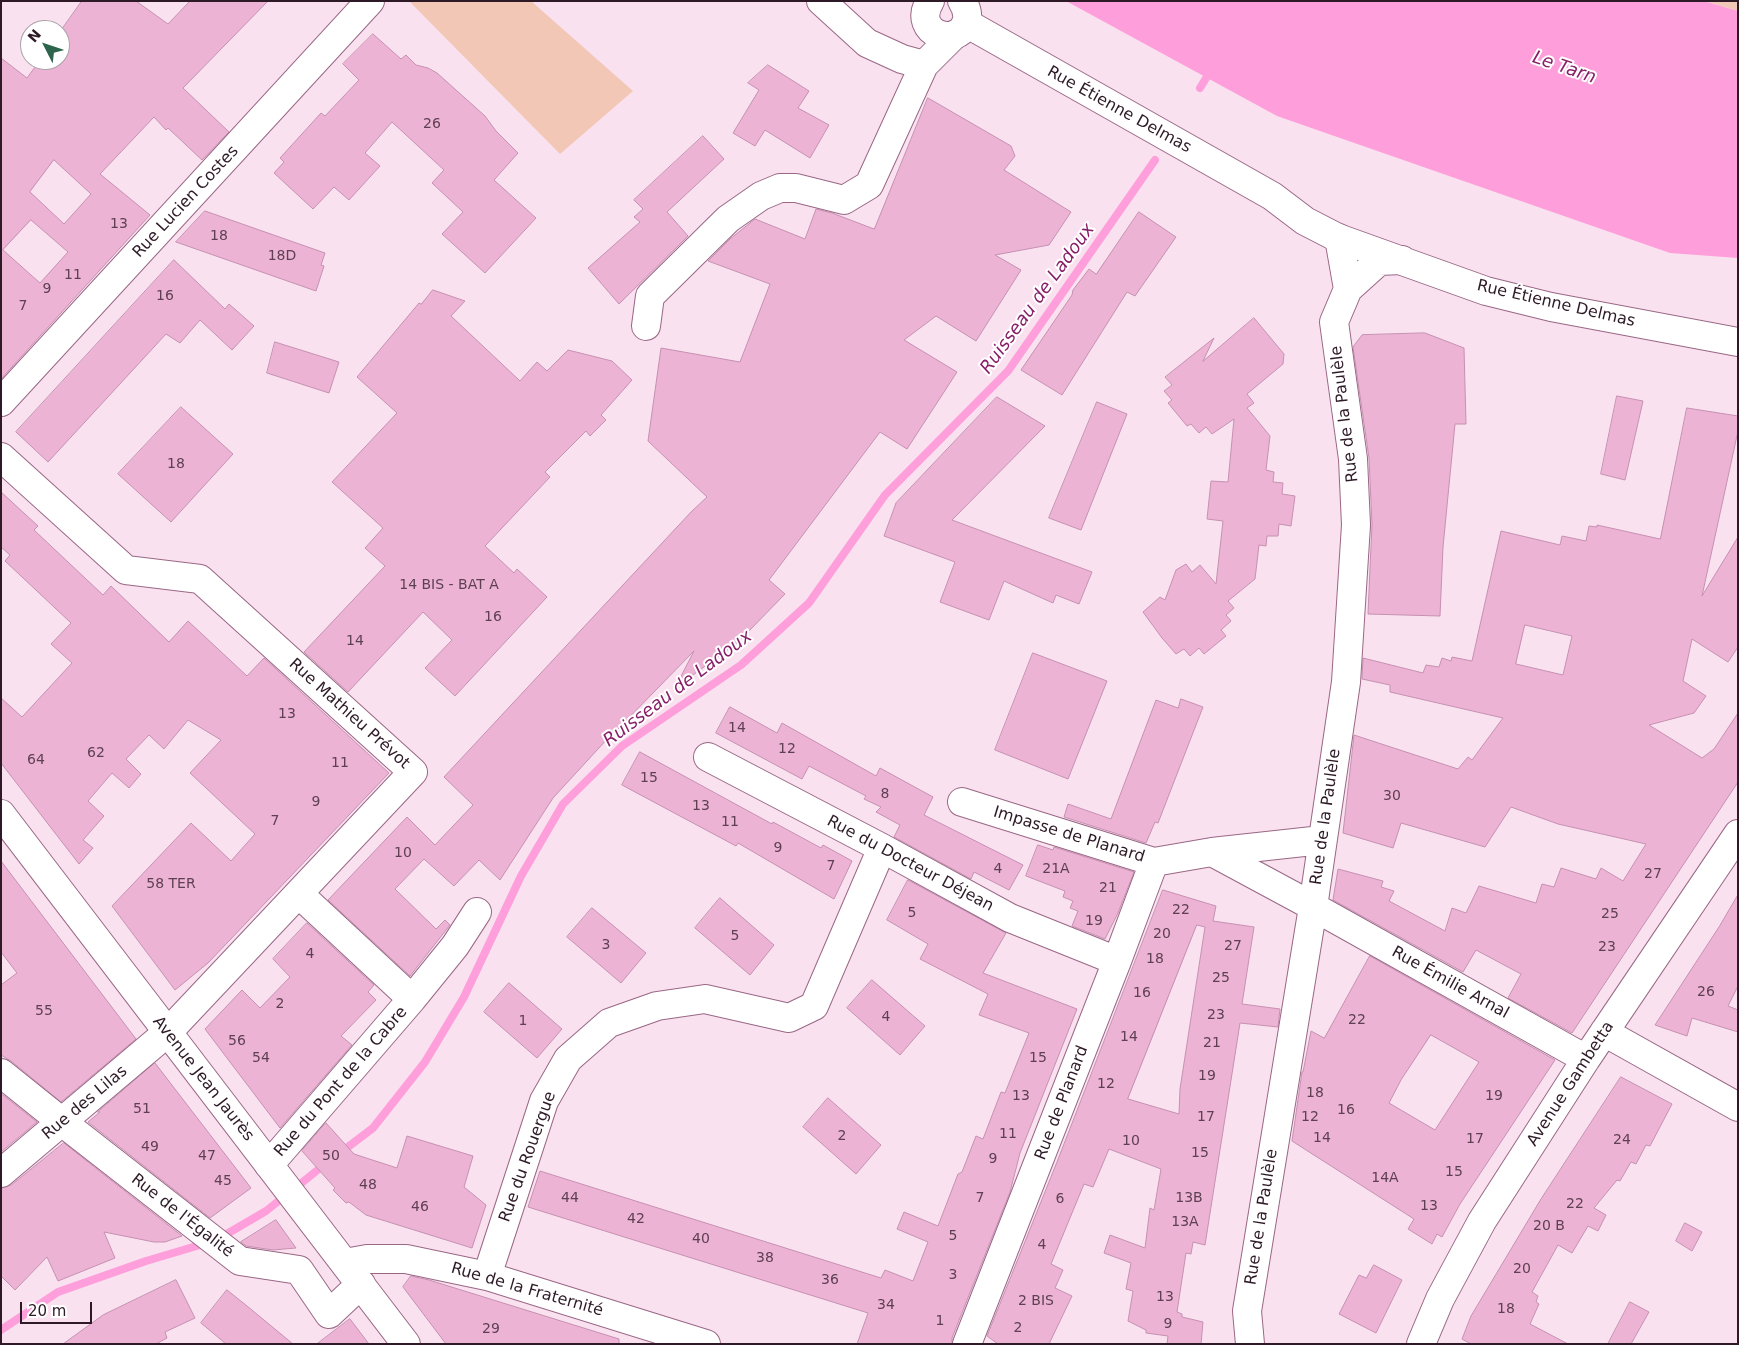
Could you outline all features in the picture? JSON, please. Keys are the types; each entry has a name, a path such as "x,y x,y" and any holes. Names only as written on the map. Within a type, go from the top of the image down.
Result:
{"street":[{"name":"Rue Lucien Costes","path":"1,402 370,1"},
{"path":"821,1 867,43 902,59 924,65"},
{"path":"646,326 650,296 728,218 761,196 780,188 796,188 844,200 869,185 924,65 923,52 943,13"},
{"name":"Rue Étienne Delmas","path":"943,13 1158,131 1272,196 1305,220 1339,238 1486,291 1560,308 1738,342"},
{"name":"Rue Étienne Delmas","path":"1272,196 1315,208 1426,255 1480,273 1622,308 1738,328"},
{"path":"1339,238 1348,289"},
{"name":"Rue de la Paulèle","path":"1250,1344 1247,1311 1313,907 1346,682 1356,525 1353,459 1334,322 1348,289 1379,261 1402,260"},
{"name":"Rue Mathieu Prévot","path":"1,456 126,570 200,579 413,772 168,1032"},
{"name":"Rue du Docteur Déjean","path":"708,757 882,848 1010,918 1117,961"},
{"name":"Impasse de Planard","path":"962,802 1154,862 1212,852 1322,840"},
{"name":"Avenue Jean Jaurès","path":"1,814 406,1344"},
{"name":"Avenue Gambetta","path":"1421,1344 1440,1299 1482,1221 1586,1059 1738,834"},
{"name":"Rue du Rouergue","path":"487,1276 544,1101 568,1059 609,1023 657,1006 705,999 789,1018 814,1006 882,848"},
{"path":"1212,852 1313,907"},
{"name":"Rue de Planard","path":"968,1344 1154,862"},
{"name":"Rue du Pont de la Cabre","path":"299,894 412,999"},
{"name":"Rue Émilie Arnal","path":"1313,907 1586,1059"},
{"name":"Rue du Pont de la Cabre","path":"269,1165 412,999 455,946 477,912"},
{"name":"Rue des Lilas","path":"1,1173 168,1032"},
{"path":"1604,1032 1738,1107"},
{"name":"Rue de l'Égalité","path":"1,1073 240,1261 299,1270 329,1314 353,1273"},
{"name":"Rue de la Fraternité","path":"353,1273 367,1259 406,1259 487,1276 706,1344"}],"shaded area":[{"path":"409,1 531,1 633,91 560,154"},
{"path":"1705,1 1738,1 1738,11"}],"water":[{"name":"Le Tarn","path":"1066,1 1704,1 1738,11 1738,258 1670,253 1277,116"}],"building":[{"path":"82,1 136,1 168,24 190,1 268,1 183,88 229,132 202,160 168,128 166,130 154,117 100,174 150,215 1,379 1,58 27,78 33,70 70,70 69,20","holes":["54,160 91,194 64,224 30,192","31,220 68,252 40,283 3,250"]},
{"path":"373,34 401,59 406,55 416,65 437,73 485,116 496,131 518,153 494,180 536,218 485,273 442,234 463,212 432,183 444,170 392,122 365,153 380,166 349,200 334,187 313,209 274,173 284,162 280,158 321,113 325,116 359,80 343,64"},
{"path":"768,65 809,91 798,108 829,125 810,158 765,130 755,146 733,133 759,90 748,83"},
{"path":"928,98 1011,146 1015,156 1004,170 1071,212 1049,245 995,255 1021,270 976,341 936,316 904,340 957,372 907,449 880,432 769,580 785,594 747,633 737,643 675,688 694,651 616,731 609,735 553,798 500,880 479,860 454,886 424,859 395,889 436,929 445,920 450,925 410,976 328,900 407,817 435,845 473,805 444,777 707,497 648,441 661,348 740,362 770,284 708,261 730,239 755,219 805,239 816,209 874,229"},
{"path":"703,136 724,159 667,212 688,236 619,304 588,268 640,222 634,217 643,209 634,200"},
{"path":"205,211 325,253 321,265 324,266 316,291 176,242"},
{"path":"1139,212 1176,237 1135,296 1127,292 1062,395 1021,370 1072,295 1073,290 1089,269 1096,274"},
{"path":"174,260 225,309 229,304 254,326 232,350 200,320 180,343 166,334 48,462 16,432"},
{"path":"433,290 465,301 451,316 520,381 537,362 547,371 568,350 612,361 632,380 601,415 606,420 590,436 586,431 545,472 550,477 485,546 514,573 517,569 547,597 455,696 425,668 452,640 423,612 348,692 304,652 385,566 365,548 383,528 332,482 397,413 357,377 419,303 421,304"},
{"path":"1254,318 1284,354 1283,364 1247,394 1254,403 1247,408 1270,436 1266,470 1274,472 1273,482 1283,483 1282,494 1295,496 1291,526 1279,524 1278,536 1267,536 1266,546 1259,545 1255,579 1228,601 1234,608 1226,615 1231,621 1221,630 1226,636 1204,654 1199,648 1190,656 1184,649 1176,654 1143,612 1160,597 1165,600 1176,570 1186,564 1192,572 1200,565 1216,584 1223,521 1207,519 1211,481 1228,482 1234,419 1212,434 1206,427 1199,433 1191,424 1187,426 1168,403 1172,400 1164,391 1172,385 1165,377 1214,338 1203,361"},
{"path":"1425,333 1464,348 1466,424 1455,424 1443,547 1440,616 1368,614 1372,524 1369,458 1353,347 1362,335"},
{"path":"275,342 339,362 329,393 267,373"},
{"path":"1617,396 1643,401 1625,480 1601,474"},
{"path":"997,397 1045,426 952,520 1092,572 1079,604 1056,595 1053,603 1004,581 989,620 940,602 955,562 884,536 896,503"},
{"path":"1097,402 1127,414 1081,530 1049,518"},
{"path":"181,407 233,454 171,522 118,474"},
{"path":"1687,408 1738,416 1738,431 1702,596 1738,537 1738,647 1728,662 1692,639 1683,681 1706,696 1694,713 1649,725 1702,758 1714,749 1738,713 1738,782 1572,1033 1508,998 1521,974 1476,950 1463,972 1333,900 1338,869 1383,881 1381,887 1394,891 1389,901 1445,931 1452,908 1466,913 1479,886 1536,903 1542,884 1554,887 1561,868 1596,879 1601,868 1623,881 1646,844 1558,824 1511,807 1485,847 1401,823 1393,848 1343,833 1354,735 1458,769 1468,757 1472,760 1503,718 1390,692 1390,685 1362,679 1363,658 1423,673 1426,665 1439,667 1442,658 1451,661 1452,657 1472,661 1501,531 1560,545 1562,536 1586,541 1589,526 1597,527 1597,525 1660,539","holes":["1525,625 1572,636 1563,675 1516,664"]},
{"path":"1,492 38,526 34,530 103,595 111,586 169,642 188,621 247,676 264,658 389,773 208,963 175,990 112,906 191,823 231,861 255,834 190,773 221,740 188,720 164,749 149,735 126,759 141,774 129,788 112,773 88,801 104,816 83,840 93,848 79,864 1,763 1,698 22,717 72,663 51,644 71,623 5,561 10,555 1,547"},
{"path":"1033,653 1107,681 1068,779 995,750"},
{"path":"1181,699 1203,707 1158,823 1155,822 1146,843 1064,817 1068,804 1111,819 1156,700 1178,708"},
{"path":"730,707 777,733 782,723 876,776 880,768 933,797 924,815 1023,865 1009,890 974,872 971,879 894,837 900,825 876,812 881,807 864,799 866,796 809,766 802,779 716,733"},
{"path":"640,752 772,824 773,822 821,848 823,845 852,861 834,899 738,843 736,846 622,785"},
{"path":"1038,845 1053,850 1054,847 1134,872 1118,913 1105,939 1072,926 1078,911 1070,908 1073,901 1063,897 1065,891 1026,876"},
{"path":"1,861 136,1039 61,1102 1,1055 1,985 17,973 1,952"},
{"path":"908,880 1006,933 983,973 1077,1009 1020,1153 1010,1192 952,1338 952,1344 857,1344 868,1313 528,1207 540,1171 881,1278 885,1270 913,1281 928,1242 897,1229 904,1212 938,1226 958,1174 962,1172 976,1136 983,1139 1001,1092 1005,1093 1029,1033 979,1015 988,994 920,959 928,944 887,920"},
{"path":"1163,890 1216,906 1213,921 1254,927 1242,1004 1280,1009 1278,1027 1240,1023 1205,1245 1193,1242 1191,1254 1186,1253 1177,1312 1182,1314 1182,1317 1203,1322 1201,1344 1167,1344 1168,1336 1146,1333 1146,1330 1128,1321 1133,1291 1126,1289 1131,1263 1104,1253 1110,1235 1145,1248 1150,1208 1154,1210 1161,1169 1109,1149 1093,1187 1084,1184 1051,1264 1063,1270 1055,1288 1072,1296 1049,1344 998,1344 987,1336","holes":["1197,925 1205,927 1180,1089 1179,1114 1128,1099"]},
{"path":"1738,895 1738,986 1728,1006 1738,1010 1738,1032 1692,1018 1687,1036 1655,1025 1719,927"},
{"path":"720,898 774,945 750,975 695,928"},
{"path":"592,908 646,953 621,983 567,937"},
{"path":"307,923 374,985 368,992 376,1000 341,1036 352,1045 280,1128 205,1029 242,990 260,1008 290,977 273,959"},
{"path":"1370,956 1555,1060 1460,1204 1442,1237 1437,1234 1432,1244 1408,1229 1414,1219 1292,1141 1302,1072 1311,1031 1324,1038","holes":["1431,1035 1479,1062 1435,1130 1389,1103 1401,1080"]},
{"path":"872,980 925,1026 900,1055 847,1008"},
{"path":"509,983 562,1029 537,1058 484,1012"},
{"path":"155,1063 251,1188 210,1218 88,1122"},
{"path":"1621,1077 1672,1104 1650,1146 1646,1145 1636,1164 1631,1162 1620,1181 1617,1180 1594,1208 1606,1215 1598,1231 1588,1226 1572,1253 1558,1245 1532,1292 1538,1296 1536,1302 1539,1304 1530,1324 1568,1344 1471,1344 1462,1339 1471,1316 1541,1199"},
{"path":"3,1095 37,1122 1,1152 1,1096"},
{"path":"828,1098 881,1145 856,1174 803,1127"},
{"path":"326,1123 354,1154 397,1168 407,1136 473,1156 464,1187 486,1205 472,1248 366,1215 349,1202 346,1203 333,1190 335,1188 302,1151"},
{"path":"64,1143 182,1236 165,1242 154,1242 104,1232 115,1258 58,1281 47,1257 15,1290 1,1276 1,1188 11,1185"},
{"path":"276,1220 296,1248 273,1250 246,1246 241,1242"},
{"path":"1685,1223 1702,1232 1692,1251 1676,1241"},
{"path":"1374,1265 1402,1280 1376,1333 1339,1314 1359,1275 1366,1278"},
{"path":"411,1276 619,1339 619,1344 446,1344 403,1287"},
{"path":"176,1280 195,1318 165,1332 167,1338 156,1344 63,1344 103,1315"},
{"path":"227,1290 293,1344 226,1344 201,1323"},
{"path":"1630,1302 1649,1312 1631,1344 1608,1344"},
{"path":"350,1319 369,1344 317,1344"}],"waterway":[{"path":"1200,88 1211,70"},
{"name":"Ruisseau de Ladoux","path":"340,1153 373,1128 425,1062 464,997 521,876 563,804 622,746 741,665 809,603 885,495 1008,371 1155,160"},
{"name":"Ruisseau de Ladoux","path":"299,1185 325,1164"},
{"path":"225,1235 266,1211 281,1199"},
{"path":"1,1330 58,1292 146,1261 200,1245"}]}
